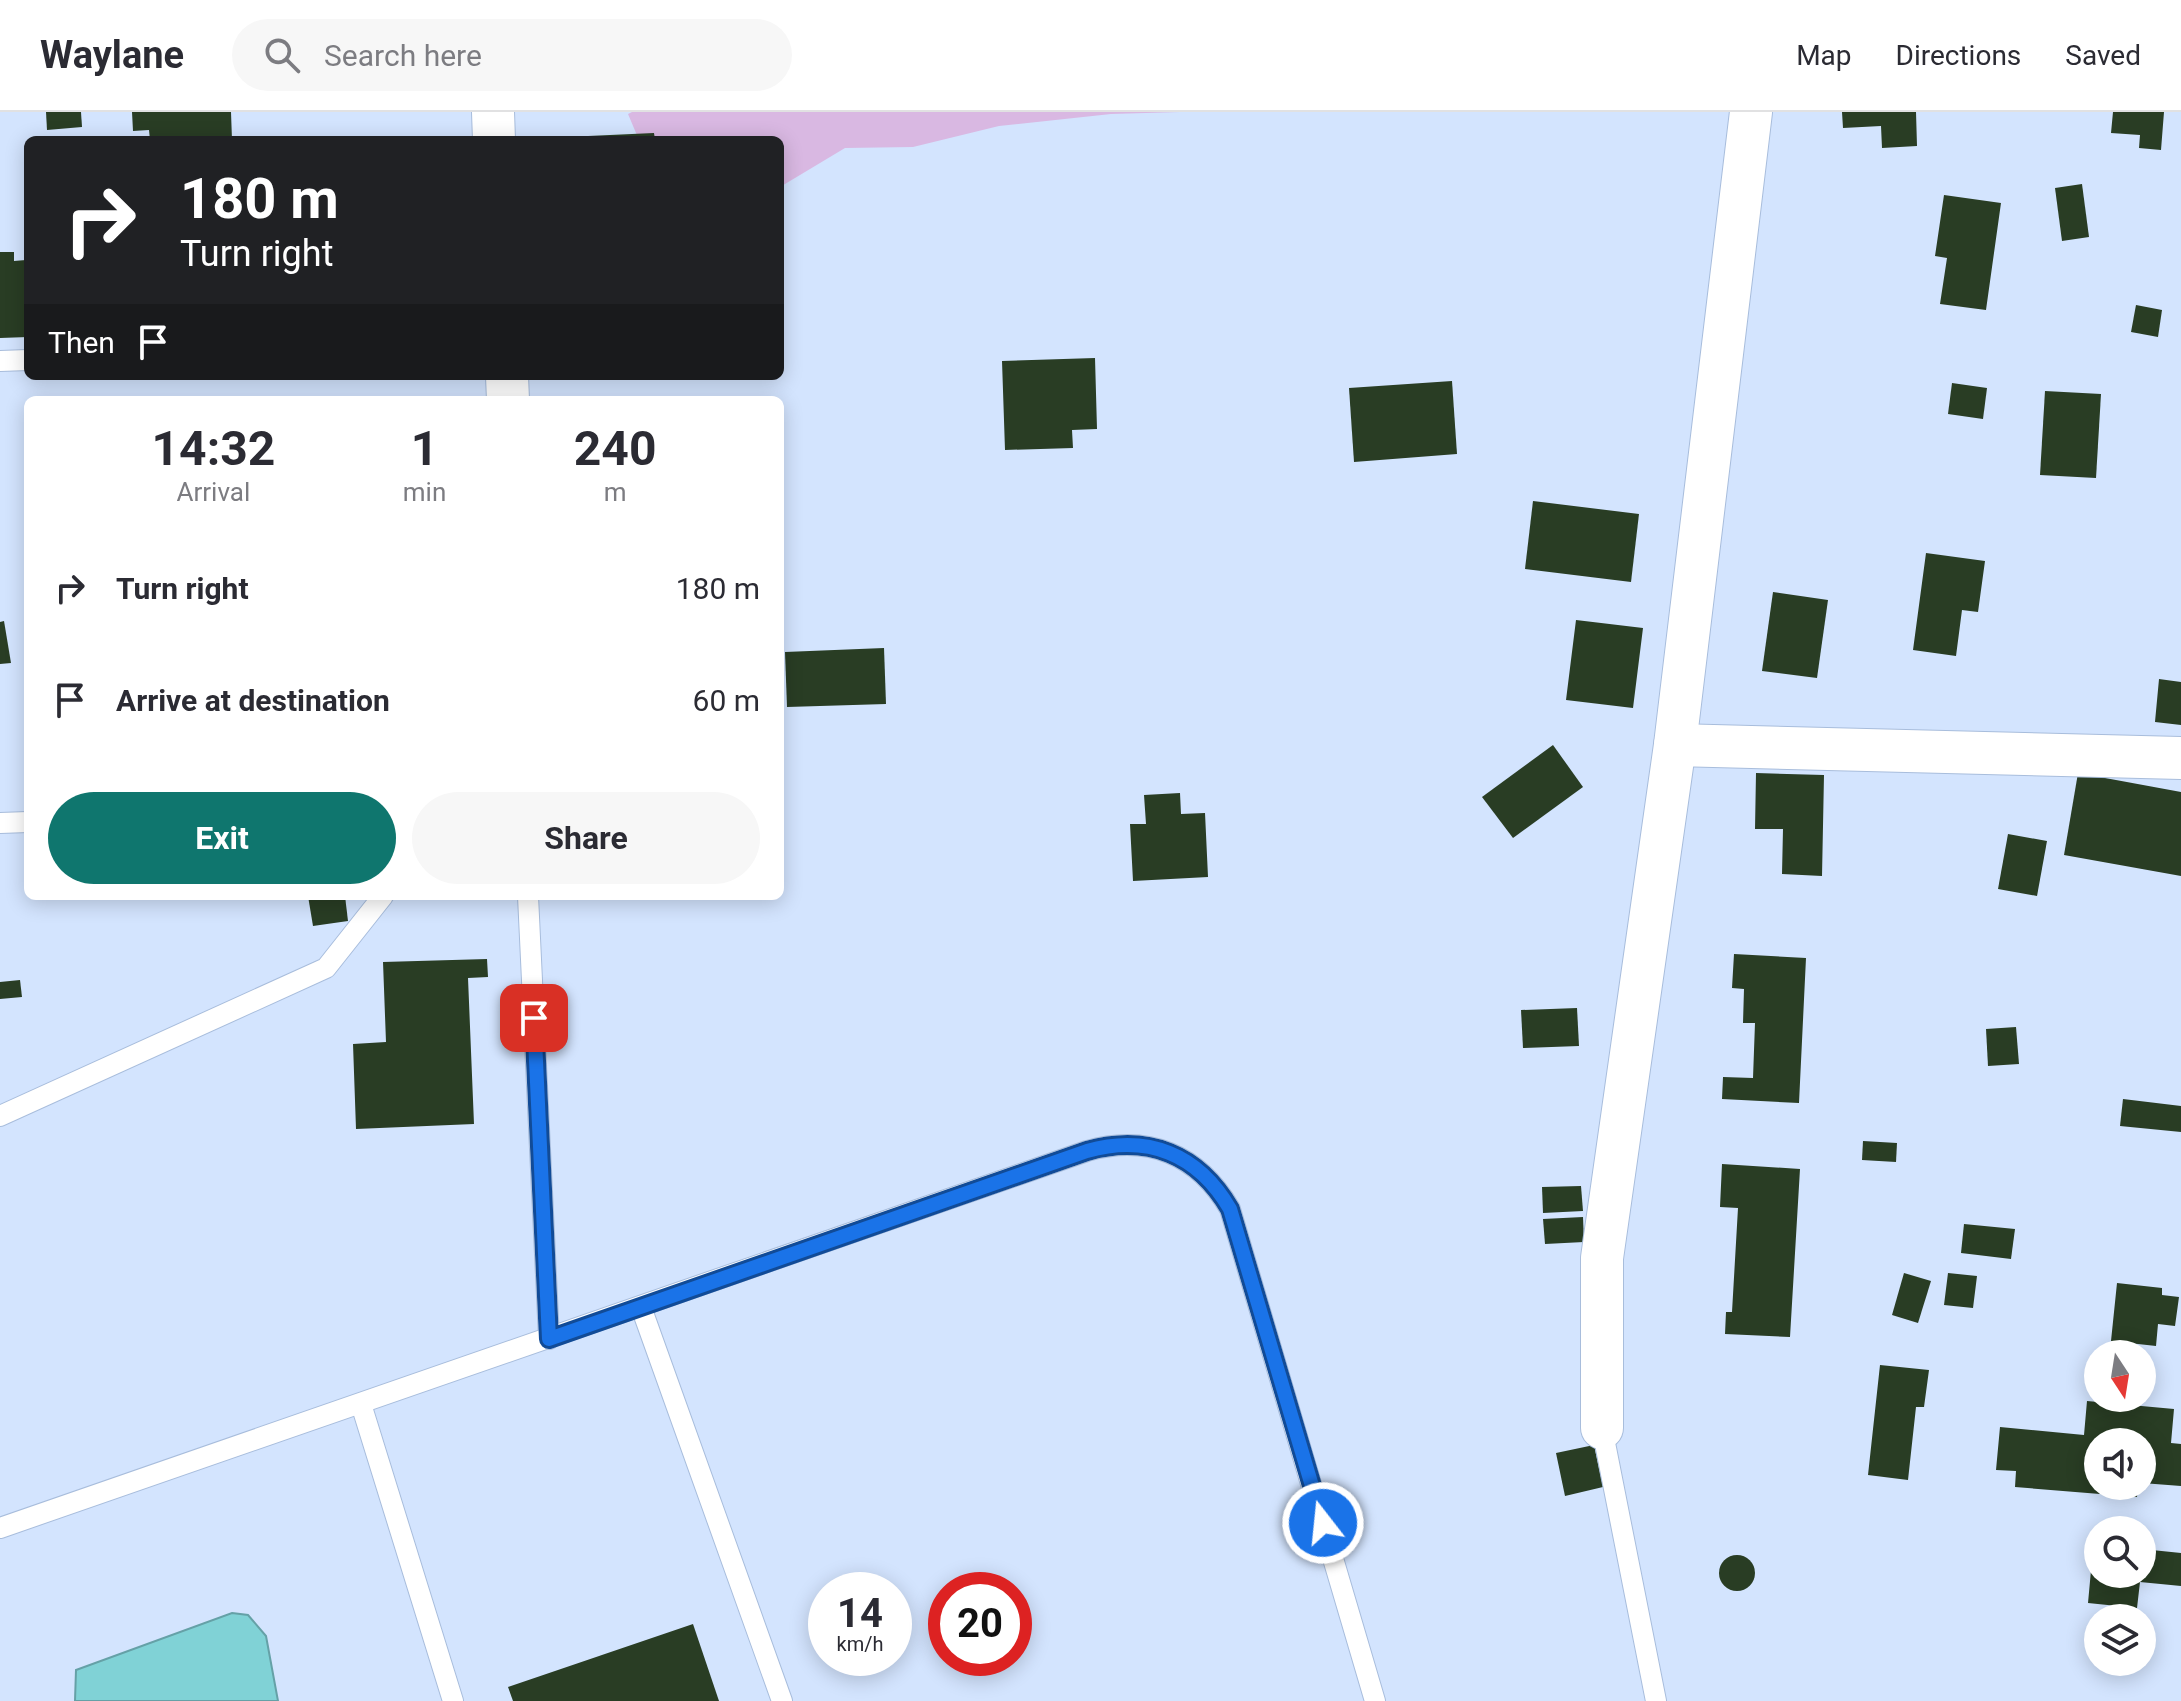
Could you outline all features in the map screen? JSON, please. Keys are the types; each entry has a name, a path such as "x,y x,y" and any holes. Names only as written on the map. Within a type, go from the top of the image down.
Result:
{"street":[{"path":"493,112 494,136"},
{"path":"1602,1428 1602,1258 1675,745 1751,112"},
{"path":"1675,745 2181,758"}],"lane":[{"path":"0,361 24,360"},
{"path":"0,823 24,822"},
{"path":"0,1116 326,968 380,900"},
{"path":"528,900 549,1339"},
{"path":"0,1528 1096,1149 1123,1144 1142,1146 1178,1156 1201,1172 1221,1193 1237,1227 1375,1701"},
{"path":"641,1307 782,1701"},
{"path":"361,1404 453,1701"},
{"path":"1602,1428 1656,1701"}],"shaded area":[{"path":"1180,112 1111,114 999,126 913,147 845,148 784,185 784,136 637,136 628,114"},
{"path":"232,1613 248,1615 266,1636 278,1701 75,1701 76,1670"}],"building":[{"path":"46,112 81,112 82,127 47,130"},
{"path":"132,112 231,112 232,136 150,136 149,130 133,131"},
{"path":"1842,112 1916,112 1917,146 1882,148 1881,126 1843,128"},
{"path":"2113,112 2164,112 2161,150 2139,148 2140,135 2111,133"},
{"path":"654,133 654,136 588,136"},
{"path":"2082,184 2089,237 2062,241 2055,188"},
{"path":"1944,195 2001,203 1986,310 1940,304 1947,258 1935,256"},
{"path":"0,252 14,252 14,261 24,260 24,337 0,338"},
{"path":"2136,305 2162,310 2158,337 2131,332"},
{"path":"1095,358 1097,429 1072,430 1073,448 1005,450 1002,361"},
{"path":"1452,381 1457,454 1354,462 1349,388"},
{"path":"1952,383 1987,388 1983,419 1948,414"},
{"path":"2045,391 2101,394 2096,478 2040,475"},
{"path":"1533,501 1639,514 1631,582 1525,569"},
{"path":"1926,553 1985,561 1978,612 1962,610 1956,656 1913,650"},
{"path":"1773,592 1828,600 1817,678 1762,671"},
{"path":"1576,620 1643,628 1633,708 1566,700"},
{"path":"4,621 11,663 0,664 0,622"},
{"path":"884,648 886,704 787,707 785,652"},
{"path":"2159,679 2181,682 2181,725 2155,722"},
{"path":"1553,745 1583,787 1513,838 1482,797"},
{"path":"1756,773 1824,775 1822,876 1782,874 1783,829 1755,829"},
{"path":"2078,773 2181,792 2181,876 2064,855"},
{"path":"1180,793 1181,814 1205,813 1208,877 1133,881 1130,824 1146,824 1144,795"},
{"path":"2008,834 2047,841 2037,896 1998,889"},
{"path":"309,900 345,900 348,921 313,926"},
{"path":"1734,954 1806,958 1799,1103 1722,1099 1723,1077 1753,1078 1755,1023 1743,1023 1744,989 1732,988"},
{"path":"487,959 488,977 468,978 474,1124 356,1129 353,1044 386,1042 383,962"},
{"path":"20,980 22,997 0,999 0,982"},
{"path":"1577,1008 1579,1046 1523,1048 1521,1010"},
{"path":"2016,1027 2019,1064 1988,1066 1986,1029"},
{"path":"2123,1099 2181,1106 2181,1132 2120,1126"},
{"path":"1863,1141 1897,1143 1896,1162 1862,1160"},
{"path":"1722,1164 1800,1169 1790,1337 1725,1334 1726,1312 1732,1312 1738,1208 1720,1207"},
{"path":"1581,1186 1583,1211 1543,1213 1542,1187"},
{"path":"1583,1217 1584,1242 1545,1244 1543,1219"},
{"path":"1964,1224 2015,1229 2011,1259 1961,1253"},
{"path":"1904,1273 1931,1281 1918,1323 1892,1315"},
{"path":"1948,1273 1977,1276 1973,1308 1944,1305"},
{"path":"2117,1283 2162,1288 2162,1295 2179,1297 2175,1326 2158,1324 2156,1346 2156,1340 2111,1340"},
{"path":"1880,1365 1929,1370 1924,1407 1916,1407 1908,1480 1868,1475"},
{"path":"2174,1409 2171,1443 2181,1444 2181,1486 2156,1484 2156,1428 2085,1428 2086,1412"},
{"path":"2000,1427 2084,1435 2084,1493 2015,1487 2016,1471 1996,1470"},
{"path":"1594,1445 1603,1487 1565,1496 1556,1453"},
{"path":"2156,1550 2181,1553 2181,1586 2156,1584"},
{"path":"1737,1555 1749,1561 1755,1573 1749,1585 1737,1591 1725,1585 1719,1573 1725,1561"},
{"path":"2089,1588 2139,1588 2137,1604 2088,1603"},
{"path":"693,1624 719,1701 513,1701 508,1687"}],"route":[{"path":"534,1018 549,1339 1087,1151 1123,1144 1161,1150 1194,1166 1221,1193 1230,1209 1323,1523"}]}
